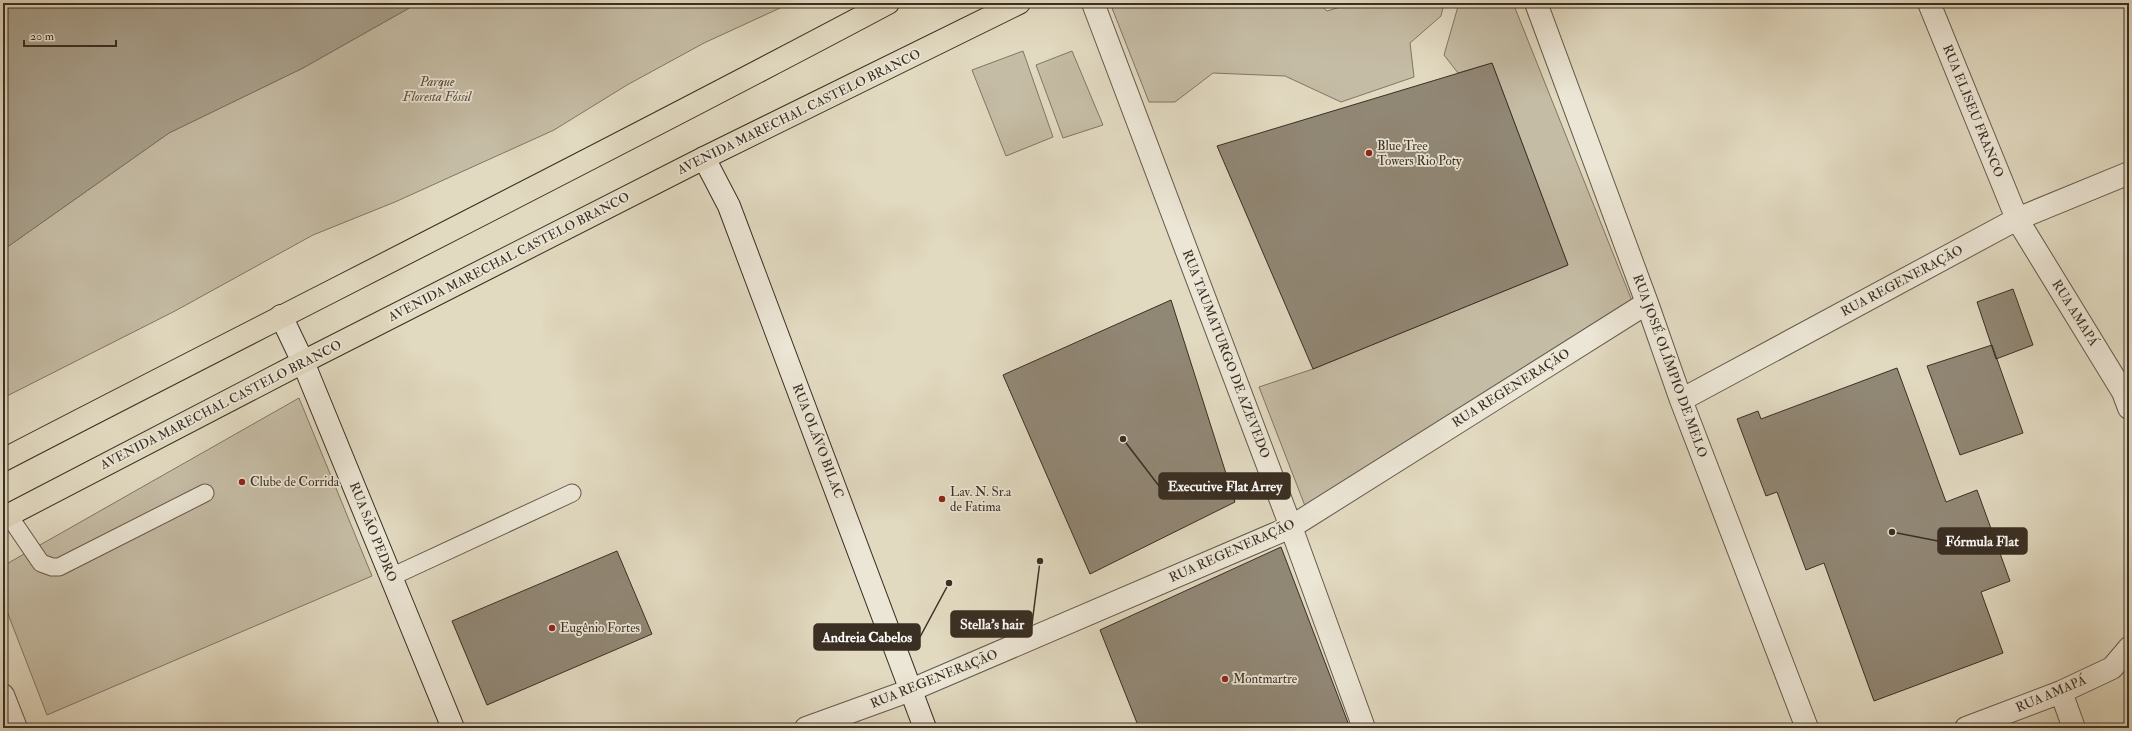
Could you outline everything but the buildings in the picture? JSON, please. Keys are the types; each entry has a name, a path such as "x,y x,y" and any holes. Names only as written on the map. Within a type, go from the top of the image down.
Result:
{"main road":[{"path":"3,460 689,108 888,3"},
{"name":"AVENIDA MARECHAL CASTELO BRANCO","path":"6,517 304,362 704,158 1019,3"}],"street":[{"name":"RUA TAUMATURGO DE AZEVEDO","path":"1093,3 1291,527 1364,728"},
{"name":"RUA JOSÉ OLÍMPIO DE MELO","path":"1536,3 1647,303 1681,400 1807,728"},
{"name":"RUA ELISEU FRANCO","path":"1929,3 2017,219"},
{"name":"RUA OLÁVO BILAC","path":"704,158 729,206 925,728"},
{"name":"RUA REGENERAÇÃO","path":"1681,400 2017,219 2129,173"},
{"name":"RUA AMAPÁ","path":"2017,219 2123,392 2129,408"},
{"name":"RUA REGENERAÇÃO","path":"806,728 911,690 1291,527 1647,303"},
{"name":"RUA SÃO PEDRO","path":"282,316 304,362 453,728"},
{"name":"RUA AMAPÁ","path":"1966,728 2061,692 2112,668 2129,648"},
{"path":"2061,692 2074,728"},
{"path":"3,695 16,728"}],"lane":[{"path":"6,517 41,563 52,567 59,567 205,493"},
{"path":"391,577 572,493"}],"green space":[{"name":"Parque Floresta Fóssil","path":"418,3 791,3 704,43 627,85 554,130 395,202 313,235 175,311 3,398 3,250 169,133 303,68"},
{"path":"1110,3 1318,3 1327,11 1353,3 1444,3 1441,16 1410,43 1414,77 1341,102 1285,76 1213,73 1175,102 1149,102"},
{"path":"1459,3 1513,3 1632,301 1305,506 1259,387 1313,369 1568,265 1492,63 1458,73 1444,55"},
{"path":"1023,51 1053,137 1006,156 972,70"},
{"path":"1072,51 1103,125 1063,138 1036,65"},
{"name":"Clube de Corrida","path":"299,398 372,576 47,715 3,601 3,566"}],"shaded area":[{"path":"3,3 418,3 303,68 169,133 3,250"}],"place":[{"name":"Blue Tree Towers Rio Poty","path":"1369,153"},
{"name":"Executive Flat Arrey","path":"1123,439"},
{"name":"Clube de Corrida","path":"242,482"},
{"name":"Lav. N. Sr.a de Fatima","path":"942,499"},
{"name":"Fórmula Flat","path":"1892,532"},
{"name":"Stella's hair","path":"1040,561"},
{"name":"Andreia Cabelos","path":"949,583"},
{"name":"Eugênio Fortes","path":"552,628"},
{"name":"Montmartre","path":"1225,679"}]}
